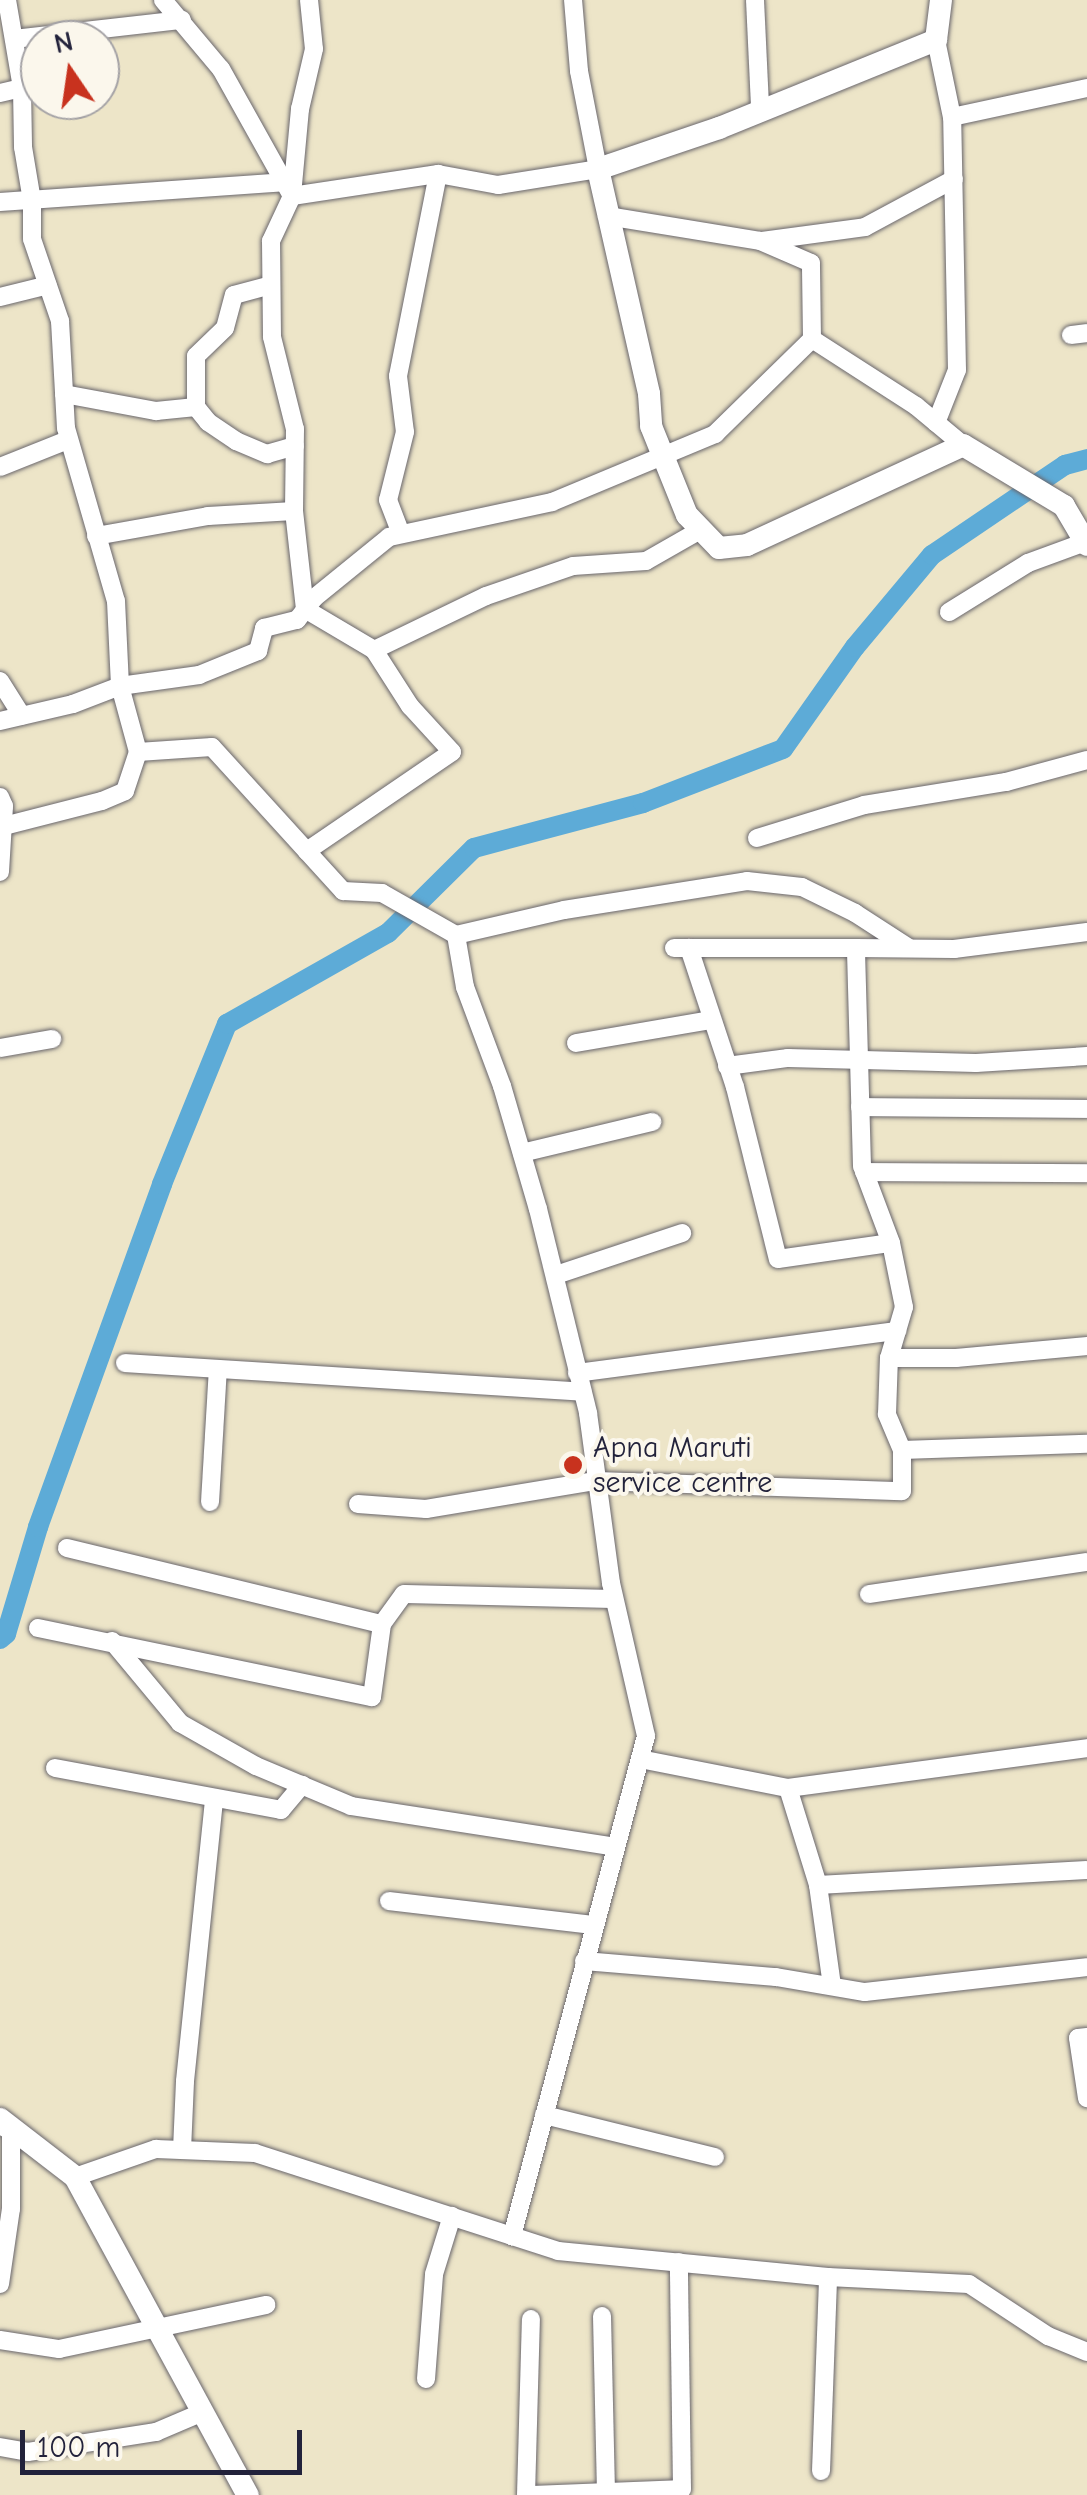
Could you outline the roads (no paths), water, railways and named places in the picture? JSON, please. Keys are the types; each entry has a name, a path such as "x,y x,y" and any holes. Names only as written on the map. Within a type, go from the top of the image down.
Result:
{"street":[{"path":"7,0 20,76"},
{"path":"163,0 220,69 288,189"},
{"path":"305,609 294,512 296,446 288,390 272,337 271,241 288,189 314,50 309,0"},
{"path":"572,0 579,71 648,394 650,426 688,515 719,548 747,545 963,445"},
{"path":"755,0 760,108"},
{"path":"936,423 957,370 952,118 936,40 940,0"},
{"path":"14,39 182,20"},
{"path":"0,202 288,189 438,174 498,186 598,169 719,128 760,108 936,40"},
{"path":"952,118 1087,88"},
{"path":"1,827 125,791 138,752 120,686 116,600 68,440 60,322 32,239 32,202 22,147 22,120"},
{"path":"401,534 388,500 406,432 398,376 438,174"},
{"path":"760,241 865,227 954,179"},
{"path":"0,721 73,704 120,686 199,675 258,651 264,628 297,620 389,537 552,502 715,434 812,339 810,263 760,241 608,216"},
{"path":"0,297 48,285"},
{"path":"272,286 234,295 225,328 196,356 196,406 208,422 268,454 296,446"},
{"path":"812,339 963,445 1064,506 1086,543 1028,562 949,612"},
{"path":"64,394 156,410 196,406"},
{"path":"0,467 68,440"},
{"path":"96,536 208,516 294,512"},
{"path":"374,650 486,596 572,566 646,562 702,529"},
{"path":"305,609 374,650 410,706 452,752 307,851"},
{"path":"0,681 22,716"},
{"path":"138,752 212,747 343,891 382,894 456,935 564,910 747,881 802,886 855,913 910,949"},
{"path":"757,838 864,805 1006,782 1087,760"},
{"path":"0,797 0,872"},
{"path":"891,1242 778,1259 727,1066 682,948 954,949 1087,932"},
{"path":"456,935 465,987 522,1154 556,1275 582,1392 614,1598 646,1736 512,2236"},
{"path":"358,1504 426,1510 596,1481 902,1491 902,1450 888,1414 889,1358 904,1307 891,1242 864,1172 856,948"},
{"path":"576,1043 710,1020"},
{"path":"0,1048 52,1040"},
{"path":"727,1066 788,1058 976,1063 1087,1056"},
{"path":"860,1106 1087,1110"},
{"path":"522,1154 652,1122"},
{"path":"864,1172 1087,1174"},
{"path":"556,1275 682,1234"},
{"path":"577,1372 897,1331"},
{"path":"889,1358 956,1358 1087,1346"},
{"path":"126,1363 582,1392"},
{"path":"210,1502 218,1369"},
{"path":"902,1450 1087,1444"},
{"path":"67,1548 382,1624"},
{"path":"869,1594 1087,1562"},
{"path":"38,1628 372,1697 382,1624 404,1594 614,1598"},
{"path":"112,1641 180,1723 256,1766 351,1806 615,1847"},
{"path":"640,1759 788,1788 1087,1748"},
{"path":"55,1768 281,1810 302,1785"},
{"path":"788,1788 818,1885 832,1986"},
{"path":"182,2150 185,2081 214,1798"},
{"path":"818,1885 1087,1870"},
{"path":"388,1902 593,1926"},
{"path":"584,1961 776,1977 865,1992 1087,1966"},
{"path":"1087,2037 1078,2038 1087,2098"},
{"path":"544,2116 715,2157"},
{"path":"4,2125 75,2177 245,2494"},
{"path":"0,2284 11,2209 4,2125"},
{"path":"75,2177 156,2149 255,2153 558,2250 828,2277 969,2284 1048,2336 1087,2352"},
{"path":"426,2379 434,2274 452,2216"},
{"path":"535,2495 682,2492 679,2262"},
{"path":"821,2470 828,2277"},
{"path":"0,2340 58,2349 158,2331 213,2314 266,2305"},
{"path":"602,2316 606,2492"},
{"path":"526,2495 531,2319"},
{"path":"0,2448 28,2452 156,2432 203,2412"}],"waterway":[{"path":"0,1639 6,1634 38,1527 162,1184 227,1024 388,933 474,848 643,803 783,749 855,647 932,555 1065,465 1087,459"}],"place":[{"name":"Apna Maruti service centre","path":"573,1465"}]}
